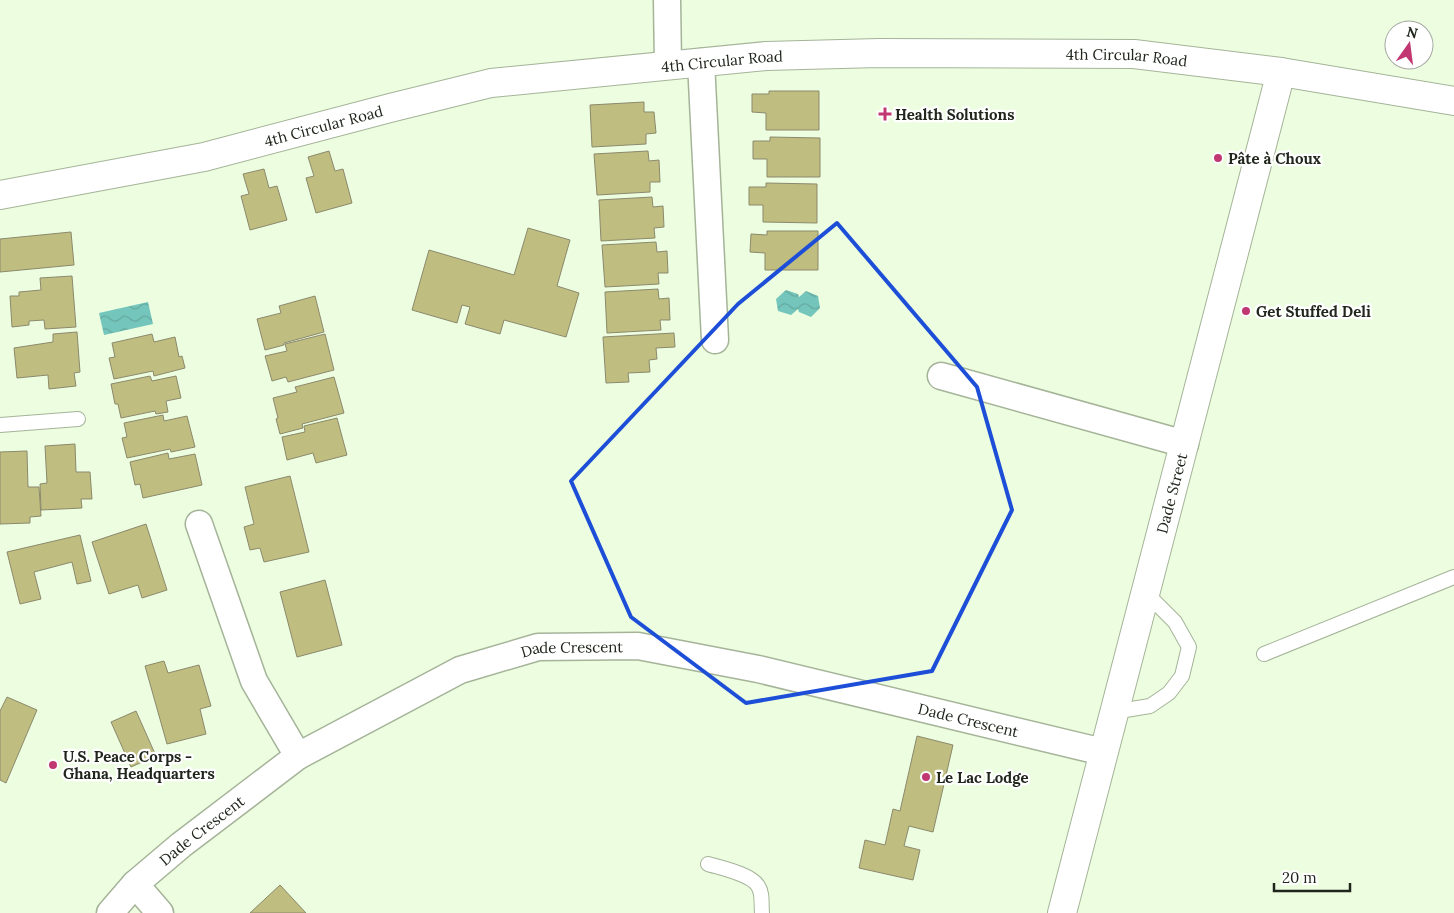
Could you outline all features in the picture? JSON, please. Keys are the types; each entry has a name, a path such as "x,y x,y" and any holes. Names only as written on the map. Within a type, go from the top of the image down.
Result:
{"street":[{"path":"667,0 668,65"},
{"name":"4th Circular Road","path":"0,195 204,157 492,83 766,56 879,53 1134,54 1281,72 1454,101"},
{"path":"701,62 715,340"},
{"name":"Dade Street","path":"1062,913 1281,72"},
{"path":"941,376 1185,444"},
{"path":"199,524 254,680 298,756"},
{"name":"Dade Crescent","path":"110,913 135,884 180,845 298,756 460,670 538,647 638,646 758,669 1103,752"},
{"path":"135,884 160,913"}],"lane":[{"path":"0,425 78,419"},
{"path":"1264,654 1454,577"},
{"path":"1113,712 1150,706 1170,693 1182,676 1189,647 1175,622 1146,592"},
{"path":"708,864 752,879 758,886 761,894 762,913"}],"highlighted area":[{"path":"837,223 977,387 1012,510 932,671 746,703 631,617 571,481 738,304"}],"water":[{"path":"786,290 798,294 799,297 806,291 818,296 820,308 811,317 799,312 798,309 791,315 778,311 776,299"},
{"path":"148,302 153,324 104,335 99,313"}],"building":[{"path":"769,91 819,91 819,130 766,130 766,113 752,112 752,94 769,94"},
{"path":"644,102 644,112 654,112 656,133 646,134 646,144 592,147 590,105"},
{"path":"770,137 820,138 820,177 767,177 767,159 753,159 753,141 770,141"},
{"path":"329,151 335,171 343,169 352,203 316,213 306,178 314,176 308,157"},
{"path":"648,151 649,161 659,160 660,182 650,182 650,192 597,195 594,154"},
{"path":"264,169 269,188 277,186 287,220 250,230 241,196 249,194 243,174"},
{"path":"766,183 817,184 817,223 763,222 763,205 749,205 749,187 766,187"},
{"path":"652,197 653,207 663,206 664,227 654,228 655,238 601,241 599,200"},
{"path":"528,228 570,240 557,286 579,293 566,337 504,320 500,334 465,324 470,307 462,305 457,323 412,310 429,250 514,275"},
{"path":"767,231 818,231 818,270 765,270 765,253 750,252 751,234 767,235"},
{"path":"71,232 74,265 0,272 0,239"},
{"path":"656,242 657,252 667,251 668,273 658,273 659,284 605,287 602,245"},
{"path":"72,276 76,327 45,329 44,320 29,321 29,325 12,327 10,296 19,296 19,292 41,290 40,278"},
{"path":"658,289 659,299 669,298 670,320 660,320 661,330 607,333 605,292"},
{"path":"315,296 324,332 265,350 257,319 281,313 279,306"},
{"path":"77,332 80,372 74,373 76,386 49,389 48,375 17,378 14,348 53,342 53,334"},
{"path":"674,333 675,347 656,348 657,359 649,360 650,372 628,373 629,382 606,383 603,337"},
{"path":"152,334 154,342 175,337 179,357 182,356 185,368 154,376 153,371 114,379 109,358 115,357 112,343"},
{"path":"325,334 334,370 288,382 286,377 272,381 265,356 287,351 285,344"},
{"path":"150,376 152,381 176,376 181,398 166,401 168,412 156,414 155,411 121,418 118,404 115,404 111,384"},
{"path":"334,377 344,413 302,424 303,428 280,434 273,398 297,392 295,387"},
{"path":"163,415 164,421 187,416 195,447 171,452 170,449 127,458 122,438 127,437 124,423"},
{"path":"337,418 347,455 316,463 313,453 287,460 282,437 305,432 304,426"},
{"path":"75,444 76,472 90,472 92,499 81,499 82,508 41,510 40,484 47,483 45,446"},
{"path":"27,451 28,487 39,487 41,516 30,517 30,523 0,524 0,452"},
{"path":"168,453 169,459 195,454 202,485 143,498 140,484 135,485 130,462"},
{"path":"290,476 309,552 264,562 260,548 250,550 244,527 254,524 245,487"},
{"path":"146,524 167,590 142,598 138,585 109,594 92,542"},
{"path":"80,535 91,581 77,584 72,562 34,572 41,599 20,604 7,552"},
{"path":"325,580 342,645 297,657 280,592"},
{"path":"164,661 168,673 199,665 211,706 200,709 206,734 167,744 145,666"},
{"path":"7,697 37,710 6,783 0,780 0,711"},
{"path":"136,711 156,756 131,767 111,722"},
{"name":"Le Lac Lodge","path":"917,736 953,745 933,832 909,826 904,846 920,850 913,880 859,868 865,840 885,845 893,809 900,811"},
{"path":"280,885 306,913 250,913"}],"place":[{"name":"Health Solutions","path":"885,114"},
{"name":"Pâte à Choux","path":"1218,158"},
{"name":"Get Stuffed Deli","path":"1246,311"},
{"name":"U.S. Peace Corps - Ghana, Headquarters","path":"53,765"},
{"name":"Le Lac Lodge","path":"926,777"}]}
